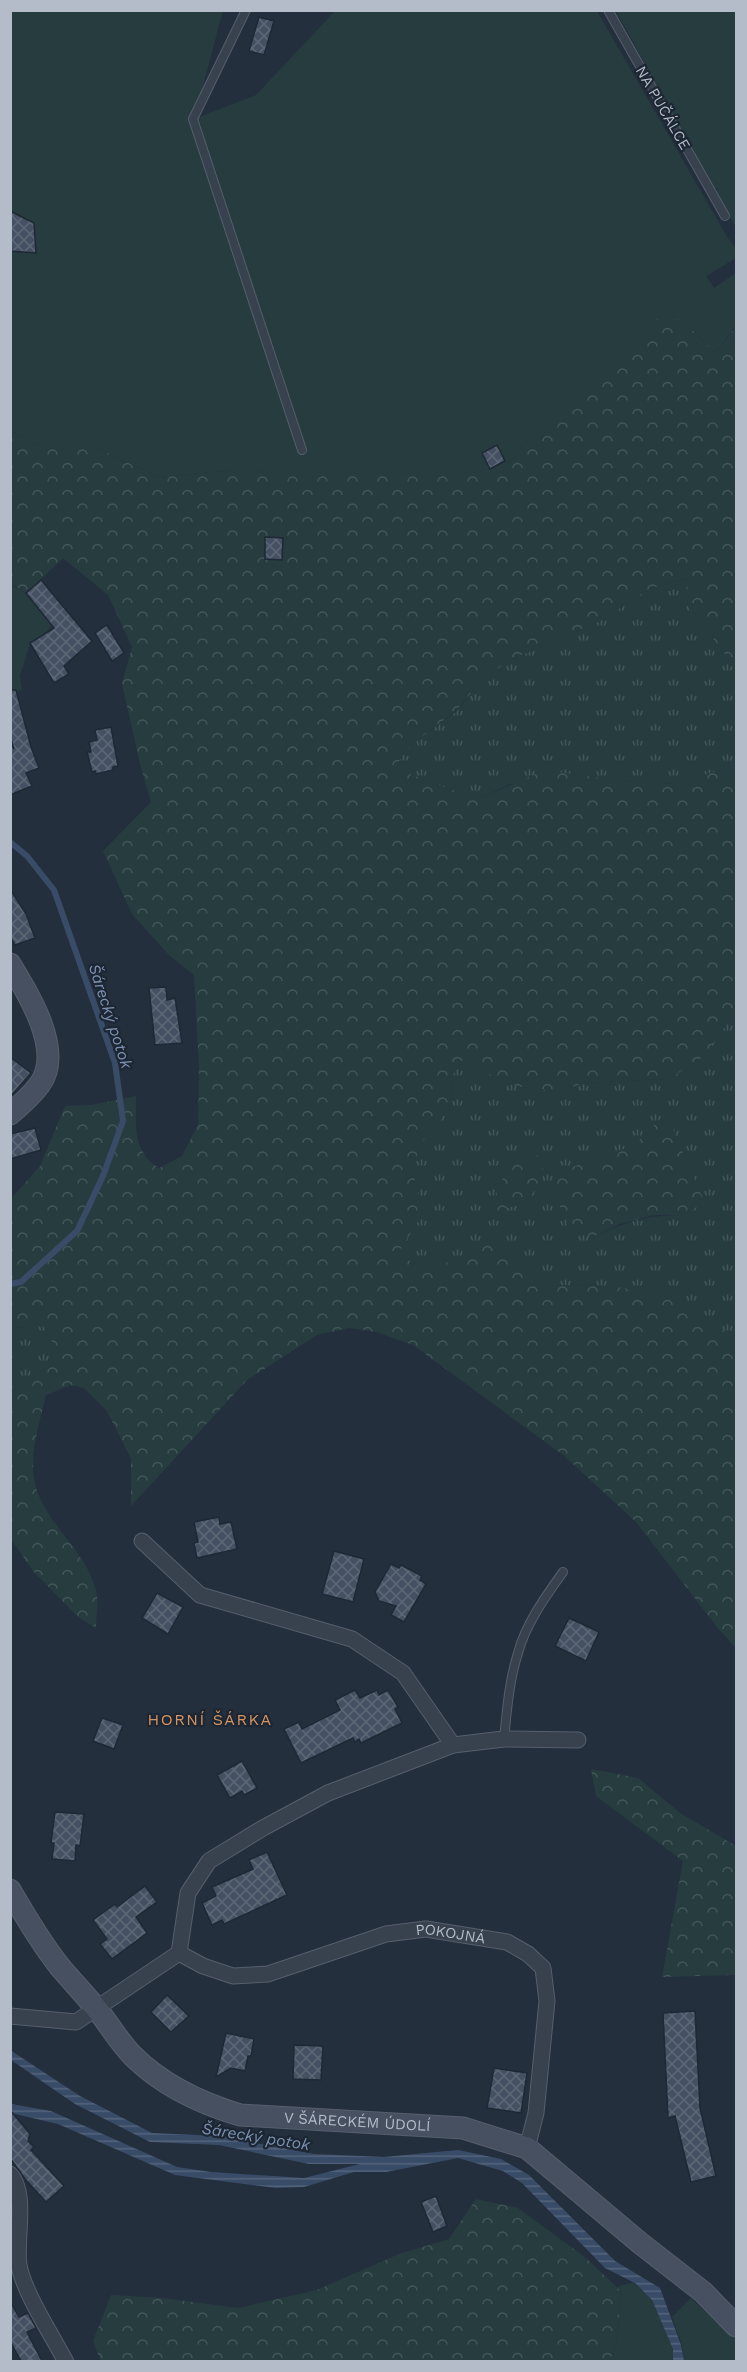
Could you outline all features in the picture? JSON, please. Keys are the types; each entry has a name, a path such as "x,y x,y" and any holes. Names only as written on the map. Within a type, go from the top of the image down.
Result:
{"street":[{"path":"10,964 25,987 40,1018 47,1040 49,1057 42,1082 10,1114"},
{"path":"142,1541 200,1595 352,1639 404,1673 453,1745"},
{"path":"10,2016 76,2022 180,1953 188,1893 209,1861 327,1792 453,1745 504,1739 578,1740"},
{"name":"V ŠÁRECKÉM ÚDOLÍ","path":"10,1890 30,1925 59,1966 131,2054 155,2075 181,2092 209,2106 240,2115 463,2128 527,2148 640,2243 704,2292 736,2326"},
{"name":"POKOJNÁ","path":"180,1953 203,1966 233,1976 268,1974 386,1934 426,1929 507,1942 528,1954 543,1968 547,2001 536,2113 527,2148"},
{"path":"10,2174 16,2180 20,2216 19,2265 25,2284 66,2361"}],"lane":[{"path":"246,10 193,119 303,450"},
{"name":"NA PUČÁLCE","path":"608,10 725,216"},
{"path":"504,1739 507,1698 518,1651 540,1605 563,1572"}],"green space":[{"path":"10,11 223,11 194,119 256,95 335,11 597,11 736,249 736,258 706,276 714,288 736,273 736,326 715,353 696,333 666,310 521,448 505,472 363,474 234,470 159,477 97,448 45,448 11,431 10,252 36,253 34,223 11,211"},
{"path":"616,11 736,11 736,227 718,198 717,188 714,188"},
{"path":"666,309 696,333 715,353 736,327 736,673 727,657 687,604 686,578 647,590 602,620 508,661 480,682 457,710 411,745 394,768 449,789 483,797 545,770 622,781 676,784 730,767 736,761 736,1021 733,1015 703,1057 669,1079 583,1083 560,1092 515,1086 460,1060 455,1061 449,1109 419,1146 413,1172 423,1213 399,1252 421,1270 464,1257 491,1237 543,1285 610,1286 659,1293 736,1339 736,1648 717,1627 636,1522 563,1455 413,1345 376,1332 349,1328 317,1335 247,1380 131,1506 131,1459 107,1411 84,1388 71,1385 46,1395 34,1447 34,1478 45,1508 91,1576 97,1595 96,1628 77,1616 33,1571 11,1539 11,1393 45,1368 55,1347 43,1326 11,1327 10,1200 40,1166 65,1106 92,1105 136,1096 137,1136 144,1154 159,1168 182,1156 198,1124 199,1066 194,975 169,955 132,914 103,851 151,802 122,684 132,647 108,595 63,558 26,593 11,584 11,431 45,448 97,448 159,477 234,470 504,472 521,448"},
{"path":"687,578 687,604 727,657 736,673 736,761 730,767 676,784 622,781 510,784 483,797 449,789 393,768 411,745 457,711 480,682 508,661 602,620 647,590"},
{"path":"10,584 26,593 52,625 45,634 30,644 20,676 22,690 11,692"},
{"path":"733,1015 736,1021 736,1339 659,1293 610,1286 543,1285 491,1238 464,1257 421,1270 398,1253 423,1213 413,1172 418,1146 449,1109 455,1061 460,1060 515,1086 560,1092 583,1083 669,1079 703,1057","holes":["634,1145 686,1215 637,1220 591,1238 605,1157"]},
{"path":"666,1113 704,1201 686,1215 654,1215 620,1224 591,1238 571,1231 556,1198 556,1173 634,1145"},
{"path":"542,1154 543,1179 526,1202 496,1212 497,1191 510,1164"},
{"path":"43,1325 55,1347 45,1368 11,1393 11,1327 29,1328"},
{"path":"591,1769 638,1778 680,1813 736,1846 736,1975 662,1977 683,1861 596,1796"},
{"path":"476,2199 518,2208 586,2258 621,2291 617,2341 610,2361 101,2362 93,2341 111,2295 162,2298 238,2308 317,2290 399,2254 449,2239"},
{"path":"633,2282 652,2300 673,2349 673,2361 610,2362 617,2341 621,2291 617,2287"},
{"path":"691,2298 736,2340 736,2361 684,2361 682,2345 672,2317"}],"water":[{"path":"10,2050 80,2096 152,2133 219,2136 314,2154 384,2157 458,2150 501,2159 529,2175 615,2261 660,2288 681,2345 684,2361 673,2361 673,2349 652,2300 635,2283 605,2268 522,2183 503,2171 458,2158 386,2172 354,2172 304,2187 276,2188 175,2175 58,2124 11,2113 11,2104 51,2111 177,2167 211,2172 304,2178 360,2164 309,2164 219,2145 150,2142 75,2104 11,2060"}],"building":[{"path":"259,17 274,21 264,55 249,51"},
{"path":"10,211 34,223 36,253 10,251"},
{"path":"497,445 505,461 490,469 482,453"},
{"path":"265,537 283,538 282,560 265,559"},
{"path":"41,580 92,641 64,666 69,674 54,683 30,643 54,628 26,593"},
{"path":"107,625 124,653 112,661 95,633"},
{"path":"10,690 16,690 39,768 26,773 32,786 10,795 10,742 14,749 10,736"},
{"path":"111,727 118,766 113,767 113,770 96,774 95,771 92,772 87,752 91,752 89,742 97,740 95,730"},
{"path":"10,889 26,914 35,938 15,945 10,937"},
{"path":"166,987 167,1000 175,998 182,1043 155,1045 149,988"},
{"path":"10,1057 31,1073 10,1097"},
{"path":"35,1128 41,1150 10,1159 10,1134"},
{"path":"219,1517 220,1524 231,1522 237,1549 197,1558 194,1543 198,1542 194,1522"},
{"path":"334,1551 364,1559 353,1602 322,1594"},
{"path":"391,1564 399,1568 401,1565 422,1576 420,1580 426,1584 404,1622 391,1615 396,1606 379,1601 375,1592"},
{"path":"157,1593 183,1607 168,1634 142,1618"},
{"path":"569,1618 599,1632 586,1661 555,1646"},
{"path":"355,1690 360,1698 377,1690 379,1695 388,1690 398,1707 395,1709 402,1723 361,1743 359,1739 355,1742 353,1738 301,1763 284,1729 299,1722 302,1729 340,1710 335,1700"},
{"path":"102,1718 123,1725 114,1749 93,1741"},
{"path":"242,1761 257,1788 244,1795 242,1791 230,1798 217,1775"},
{"path":"55,1812 84,1814 80,1846 76,1845 75,1861 52,1859 54,1843 51,1843"},
{"path":"267,1852 287,1895 224,1924 222,1920 212,1925 202,1903 216,1896 212,1887 253,1869 249,1860"},
{"path":"145,1886 157,1902 136,1917 147,1933 112,1959 100,1944 107,1939 93,1920 115,1904 117,1907"},
{"path":"167,1995 189,2016 171,2032 151,2012"},
{"path":"695,2011 700,2108 716,2176 691,2182 675,2116 668,2118 663,2013"},
{"path":"226,2033 254,2039 251,2056 248,2056 245,2071 231,2068 216,2077"},
{"path":"294,2045 323,2046 321,2080 293,2079"},
{"path":"494,2068 527,2073 521,2113 487,2108"},
{"path":"10,2110 30,2134 28,2141 34,2147 31,2150 64,2186 46,2202 10,2158"},
{"path":"436,2196 447,2226 433,2232 421,2202"},
{"path":"10,2301 19,2317 28,2313 36,2328 27,2332 42,2361 21,2361 10,2341"}],"waterway":[{"name":"Šárecký potok","path":"10,842 27,856 54,890 115,1063 123,1121 103,1176 77,1231 21,1282 10,1284"}],"district":[{"name":"HORNÍ ŠÁRKA","path":"210,1719"}]}
